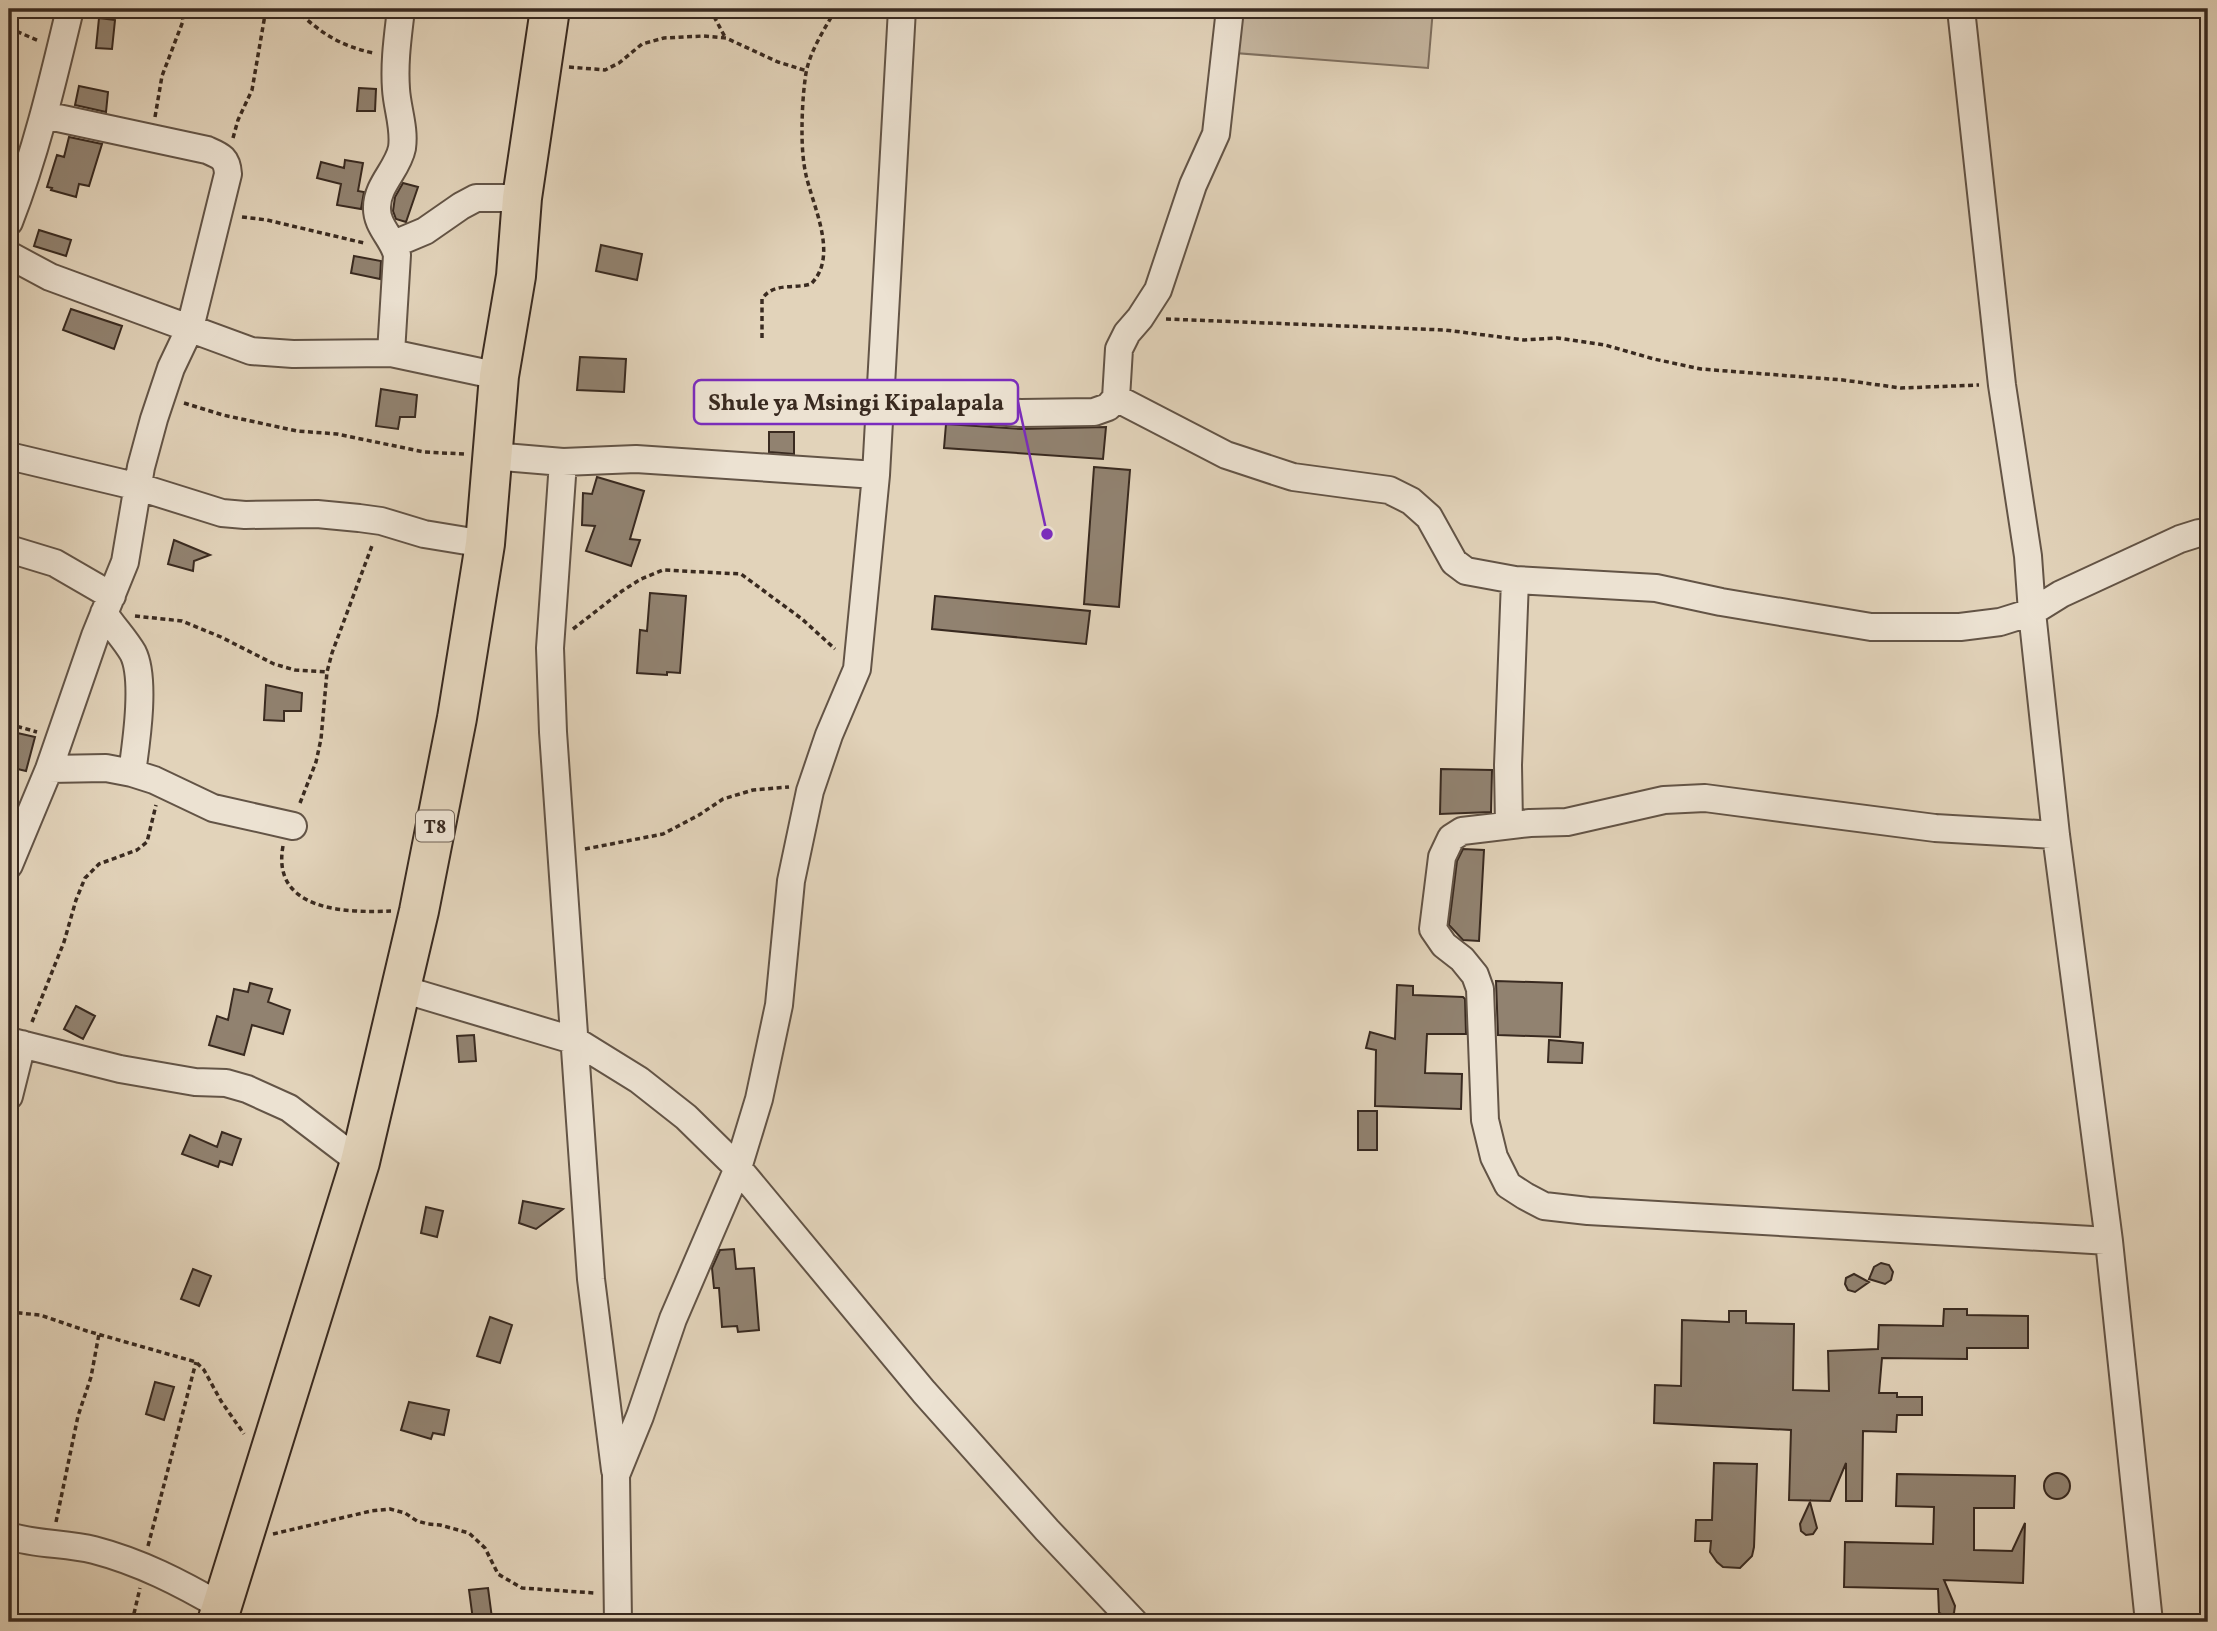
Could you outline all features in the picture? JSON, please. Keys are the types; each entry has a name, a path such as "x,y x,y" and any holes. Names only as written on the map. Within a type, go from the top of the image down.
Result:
{"highway":[{"name":"T8","path":"219,1615 360,1162 419,911 457,718 485,544 499,376 516,275 522,198 550,9"}],"street":[{"path":"9,222 20,195 44,114 70,9"},
{"path":"391,353 397,256 394,244 380,223 376,205 402,147 394,58 401,9"},
{"path":"616,1475 640,1416 673,1319 738,1168 759,1099 779,1005 791,881 810,791 857,669 876,475 902,9"},
{"path":"879,404 1021,413 1094,412 1108,407 1116,398 1119,349 1127,333 1158,290 1193,185 1216,134 1230,9"},
{"path":"1961,9 2002,385 2028,556 2056,835 2109,1241 2149,1622"},
{"path":"9,865 49,769 125,562 141,467 161,396 190,328 226,183 227,164 223,157 207,150 44,114"},
{"path":"394,244 425,231 476,198 522,198"},
{"path":"9,255 50,276 251,351 293,354 391,353 499,376"},
{"path":"1116,398 1193,440 1251,464 1293,477 1389,490 1411,500 1429,517 1454,562 1465,570 1515,580 1656,588 1721,602 1871,627 1959,627 2000,622 2032,612 2061,594 2180,539 2199,533 2208,534"},
{"path":"9,456 139,487 222,513 317,514 381,521 424,534 485,544"},
{"path":"491,456 563,462 636,459 876,475"},
{"path":"563,462 550,648 591,1279 616,1475 618,1622"},
{"path":"9,549 55,563 108,605 133,654 137,668 139,706 132,773"},
{"path":"1508,825 1515,580"},
{"path":"49,769 106,768 132,773 160,782 213,808 293,826"},
{"path":"2056,835 1935,828 1705,798 1664,800 1594,817 1462,831 1451,838 1442,857 1433,929 1444,946 1462,959 1475,975 1480,989 1485,1120 1494,1157 1508,1185 1544,1206 1588,1211 2109,1241"},
{"path":"402,989 576,1041 639,1080 687,1117 738,1168 924,1392 1047,1530 1134,1622"},
{"path":"9,1096 16,1043 120,1069 195,1082 226,1083 247,1089 289,1108 360,1162"},
{"path":"9,1536 94,1550 143,1566 182,1584 219,1615"}],"path":[{"path":"150,138 162,76 183,21 181,9"},
{"path":"227,164 238,120 252,90 266,9"},
{"path":"295,9 322,33 348,47 394,58"},
{"path":"710,9 726,38"},
{"path":"762,338 762,299 765,295 773,289 811,284 816,279 822,262 824,253 806,174 802,134 807,71 836,9"},
{"path":"9,28 61,51"},
{"path":"543,64 604,69 620,63 642,44 664,38 704,36 726,38 778,62 807,71"},
{"path":"219,214 267,220 356,242 394,244"},
{"path":"1140,318 1445,330 1524,340 1557,338 1605,345 1700,369 1843,380 1901,388 2002,385"},
{"path":"161,396 223,415 297,431 347,436 424,452 491,456"},
{"path":"381,521 327,672 321,739 316,762 293,826 286,837 282,850 283,866 289,887 303,900 338,909 373,912 419,911"},
{"path":"550,648 622,591 663,570 741,574 802,619 857,669"},
{"path":"108,605 129,617 182,621 274,664 295,670 327,672"},
{"path":"9,724 58,739"},
{"path":"16,1043 64,942 85,878 99,864 137,850 147,842 160,782"},
{"path":"562,853 663,834 723,799 753,790 784,786 810,791"},
{"path":"9,1312 40,1315 196,1362 204,1370 220,1401 266,1466"},
{"path":"50,1544 99,1334"},
{"path":"132,1622 143,1566 196,1362"},
{"path":"244,1541 370,1511 390,1509 405,1513 417,1521 470,1533 485,1548 498,1574 522,1588 618,1595"}],"shaded area":[{"path":"1238,9 1433,9 1428,68 1235,53"}],"building":[{"path":"99,18 115,20 112,49 96,48"},
{"path":"79,86 108,92 106,112 75,105"},
{"path":"359,88 376,89 375,111 357,111"},
{"path":"69,137 102,144 89,186 79,184 76,197 47,187 57,155 64,157"},
{"path":"345,160 363,163 358,191 364,192 361,209 337,205 341,184 317,178 321,162 344,168"},
{"path":"403,183 418,187 406,222 396,219 393,211 395,197"},
{"path":"39,230 71,240 66,256 34,246"},
{"path":"601,245 642,254 637,280 596,271"},
{"path":"354,256 381,261 380,279 351,273"},
{"path":"71,309 122,326 114,349 63,330"},
{"path":"580,357 626,359 624,392 577,390"},
{"path":"381,389 417,395 415,417 400,417 398,429 376,426"},
{"path":"946,424 1021,429 1106,427 1103,459 944,448"},
{"path":"769,432 794,432 794,454 769,452"},
{"path":"1094,467 1130,470 1119,607 1084,604"},
{"path":"597,477 644,491 630,539 640,540 631,566 586,551 595,526 582,525 583,493 592,494"},
{"path":"174,540 210,555 194,561 193,571 168,564"},
{"path":"650,593 686,596 680,673 637,673 640,630 647,631"},
{"path":"935,596 1090,611 1086,644 932,629"},
{"path":"266,685 302,693 301,711 284,711 284,721 264,720"},
{"path":"13,732 35,737 26,771 9,767 9,736 12,737"},
{"path":"1441,769 1492,770 1491,812 1440,814"},
{"path":"1463,849 1484,850 1479,941 1463,940 1449,925 1457,861"},
{"path":"1496,981 1562,983 1560,1037 1498,1035"},
{"path":"250,983 272,989 268,1002 290,1010 283,1034 252,1025 244,1055 209,1045 217,1016 228,1020 234,989 248,992"},
{"path":"1397,985 1413,986 1413,995 1465,999 1466,1034 1427,1034 1425,1073 1462,1074 1461,1109 1375,1106 1376,1050 1366,1048 1370,1032 1395,1039"},
{"path":"76,1006 95,1016 83,1039 64,1029"},
{"path":"474,1035 476,1061 459,1062 457,1036"},
{"path":"1549,1040 1583,1043 1582,1063 1548,1062"},
{"path":"1358,1111 1377,1111 1377,1150 1358,1150"},
{"path":"222,1132 241,1139 232,1165 220,1161 218,1167 182,1154 190,1135 217,1147"},
{"path":"523,1201 563,1209 536,1229 519,1223"},
{"path":"426,1207 443,1211 437,1237 421,1233"},
{"path":"734,1249 736,1269 754,1268 759,1330 738,1332 737,1326 722,1327 719,1288 714,1288 712,1268 720,1250"},
{"path":"1881,1263 1889,1265 1893,1272 1891,1280 1885,1284 1869,1279 1874,1267"},
{"path":"193,1269 211,1276 199,1306 181,1299"},
{"path":"1854,1274 1869,1282 1855,1292 1848,1290 1845,1284 1846,1278"},
{"path":"1944,1309 1967,1309 1967,1315 2028,1316 2028,1348 1967,1348 1967,1359 1882,1358 1879,1393 1897,1393 1897,1397 1922,1397 1922,1415 1897,1415 1896,1432 1863,1431 1862,1501 1846,1501 1846,1463 1830,1501 1789,1500 1791,1430 1654,1423 1655,1385 1681,1386 1682,1320 1729,1322 1729,1311 1746,1311 1746,1323 1794,1324 1793,1390 1829,1391 1828,1351 1878,1349 1879,1325 1943,1326"},
{"path":"490,1317 512,1325 500,1363 477,1356"},
{"path":"155,1382 174,1387 164,1420 146,1414"},
{"path":"409,1402 449,1410 444,1435 433,1433 431,1439 401,1430"},
{"path":"1714,1463 1757,1464 1754,1547 1752,1556 1740,1568 1723,1567 1717,1562 1710,1552 1711,1541 1695,1541 1696,1520 1712,1520"},
{"path":"2057,1473 2066,1477 2070,1486 2066,1495 2057,1499 2048,1495 2044,1486 2048,1477"},
{"path":"1897,1474 2015,1476 2014,1508 1974,1508 1974,1550 2012,1551 2025,1523 2023,1583 1944,1580 1955,1606 1954,1613 1948,1617 1939,1613 1938,1589 1844,1587 1845,1542 1933,1544 1934,1507 1896,1506"},
{"path":"1810,1502 1817,1528 1813,1534 1806,1535 1801,1531 1800,1524"},
{"path":"488,1588 492,1618 473,1620 469,1590"}],"place":[{"name":"Shule ya Msingi Kipalapala","path":"1047,534"}]}
